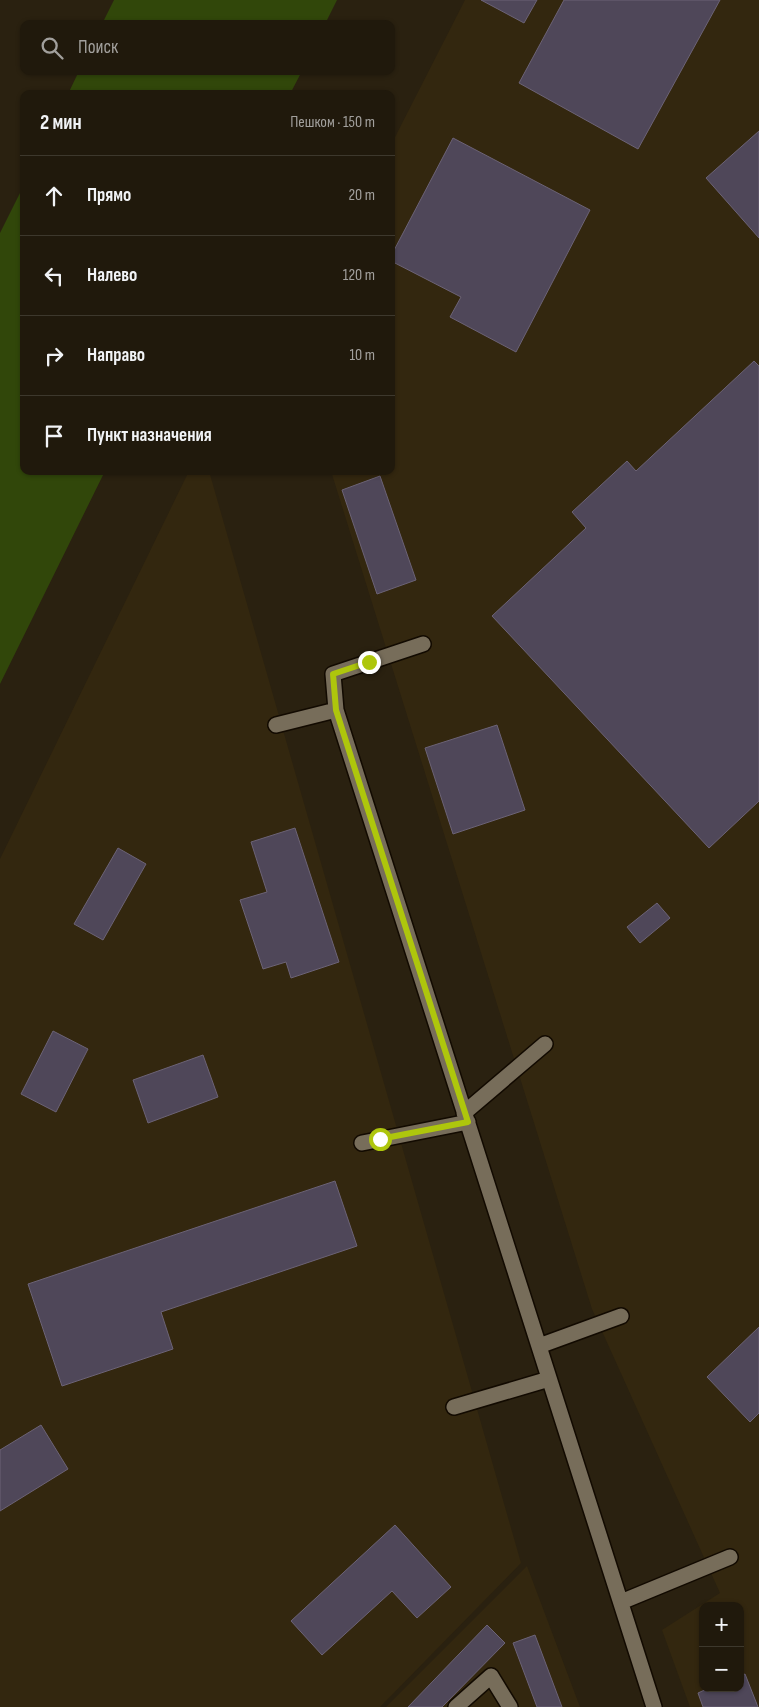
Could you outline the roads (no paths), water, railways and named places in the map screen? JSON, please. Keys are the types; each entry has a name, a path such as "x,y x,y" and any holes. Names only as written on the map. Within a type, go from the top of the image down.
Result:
{"lane":[{"path":"423,644 333,674 336,710 654,1707"},
{"path":"276,725 336,710"},
{"path":"362,1143 466,1117 545,1044"},
{"path":"539,1346 621,1316"},
{"path":"454,1407 549,1379"},
{"path":"621,1602 730,1557"},
{"path":"456,1707 491,1676 510,1707"}]}
